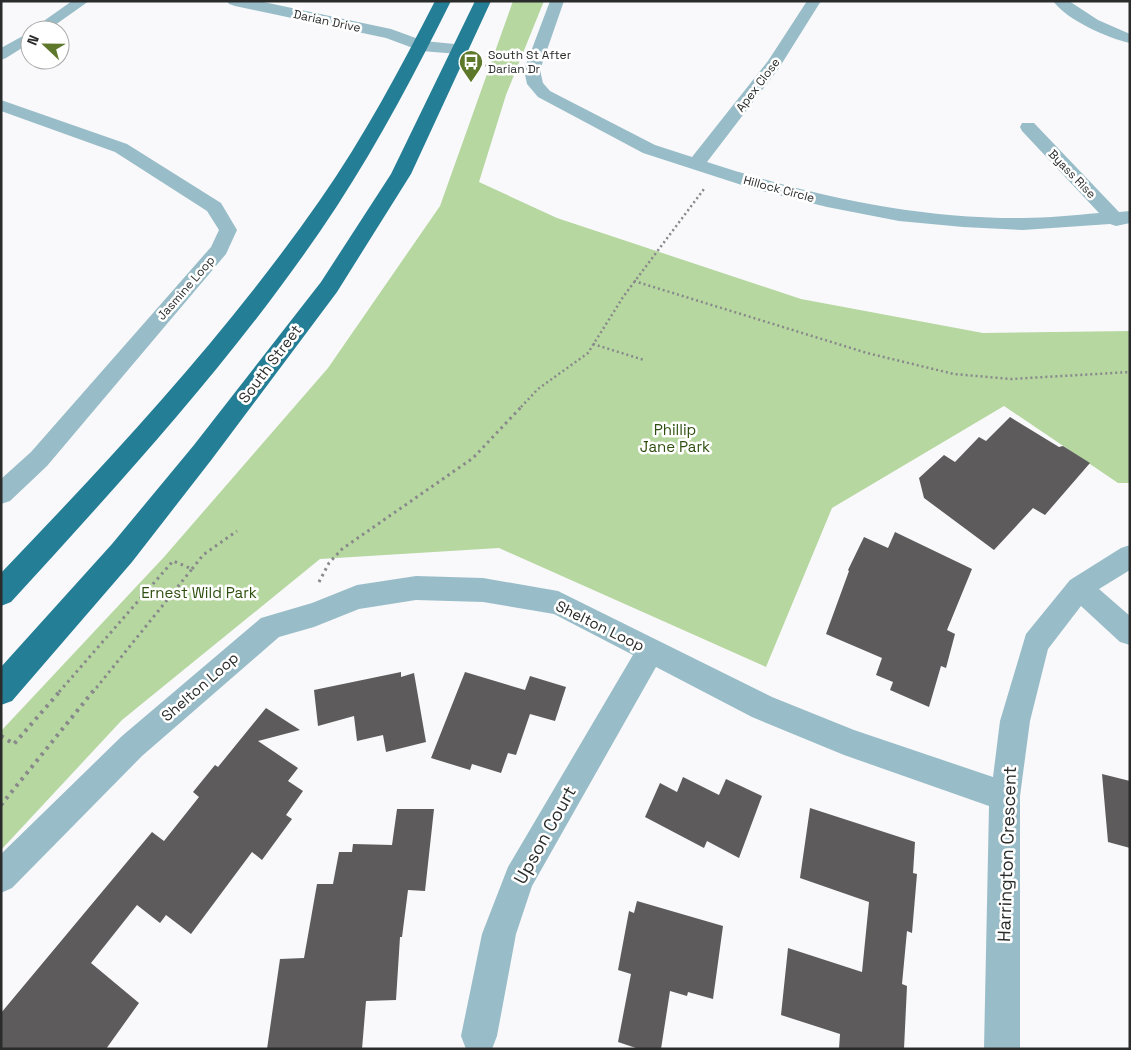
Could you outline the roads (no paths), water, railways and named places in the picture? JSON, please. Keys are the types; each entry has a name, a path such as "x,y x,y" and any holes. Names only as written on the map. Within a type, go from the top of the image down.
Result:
{"highway":[{"path":"1,593 149,431 277,274 326,206 365,146 424,40 443,1"},
{"name":"South Street","path":"1,690 135,537 204,452 329,286 401,174 432,111 468,51 482,1"}],"street":[{"path":"53,20 82,1"},
{"name":"Darian Drive","path":"234,1 424,40 468,51"},
{"name":"Hillock Circle","path":"557,1 532,70 535,84 544,94 649,149 760,185 827,201 899,215 1023,224 1123,219"},
{"name":"Apex Close","path":"696,164 772,68 814,1"},
{"path":"1060,1 1069,10 1112,33 1130,39"},
{"path":"1,55 20,43"},
{"name":"Jasmine Loop","path":"1,105 121,148 214,207 228,230 219,250 213,258 39,460 1,494"},
{"name":"Byass Rise","path":"1028,128 1123,219"},
{"name":"Harrington Crescent","path":"1002,1049 1005,796 1015,721 1036,643 1079,588 1130,556"},
{"name":"Shelton Loop","path":"1,877 132,746 271,627 314,615 357,597 416,588 483,590 558,603 762,707 854,745 1005,796"},
{"path":"1079,588 1130,633"},
{"name":"Upson Court","path":"479,1036 499,934 519,878 651,650"}],"place":[{"name":"South St After Darian Dr","path":"471,83"}],"park label":[{"name":"Phillip Jane Park","path":"675,438"},
{"name":"Ernest Wild Park","path":"199,593"}]}
